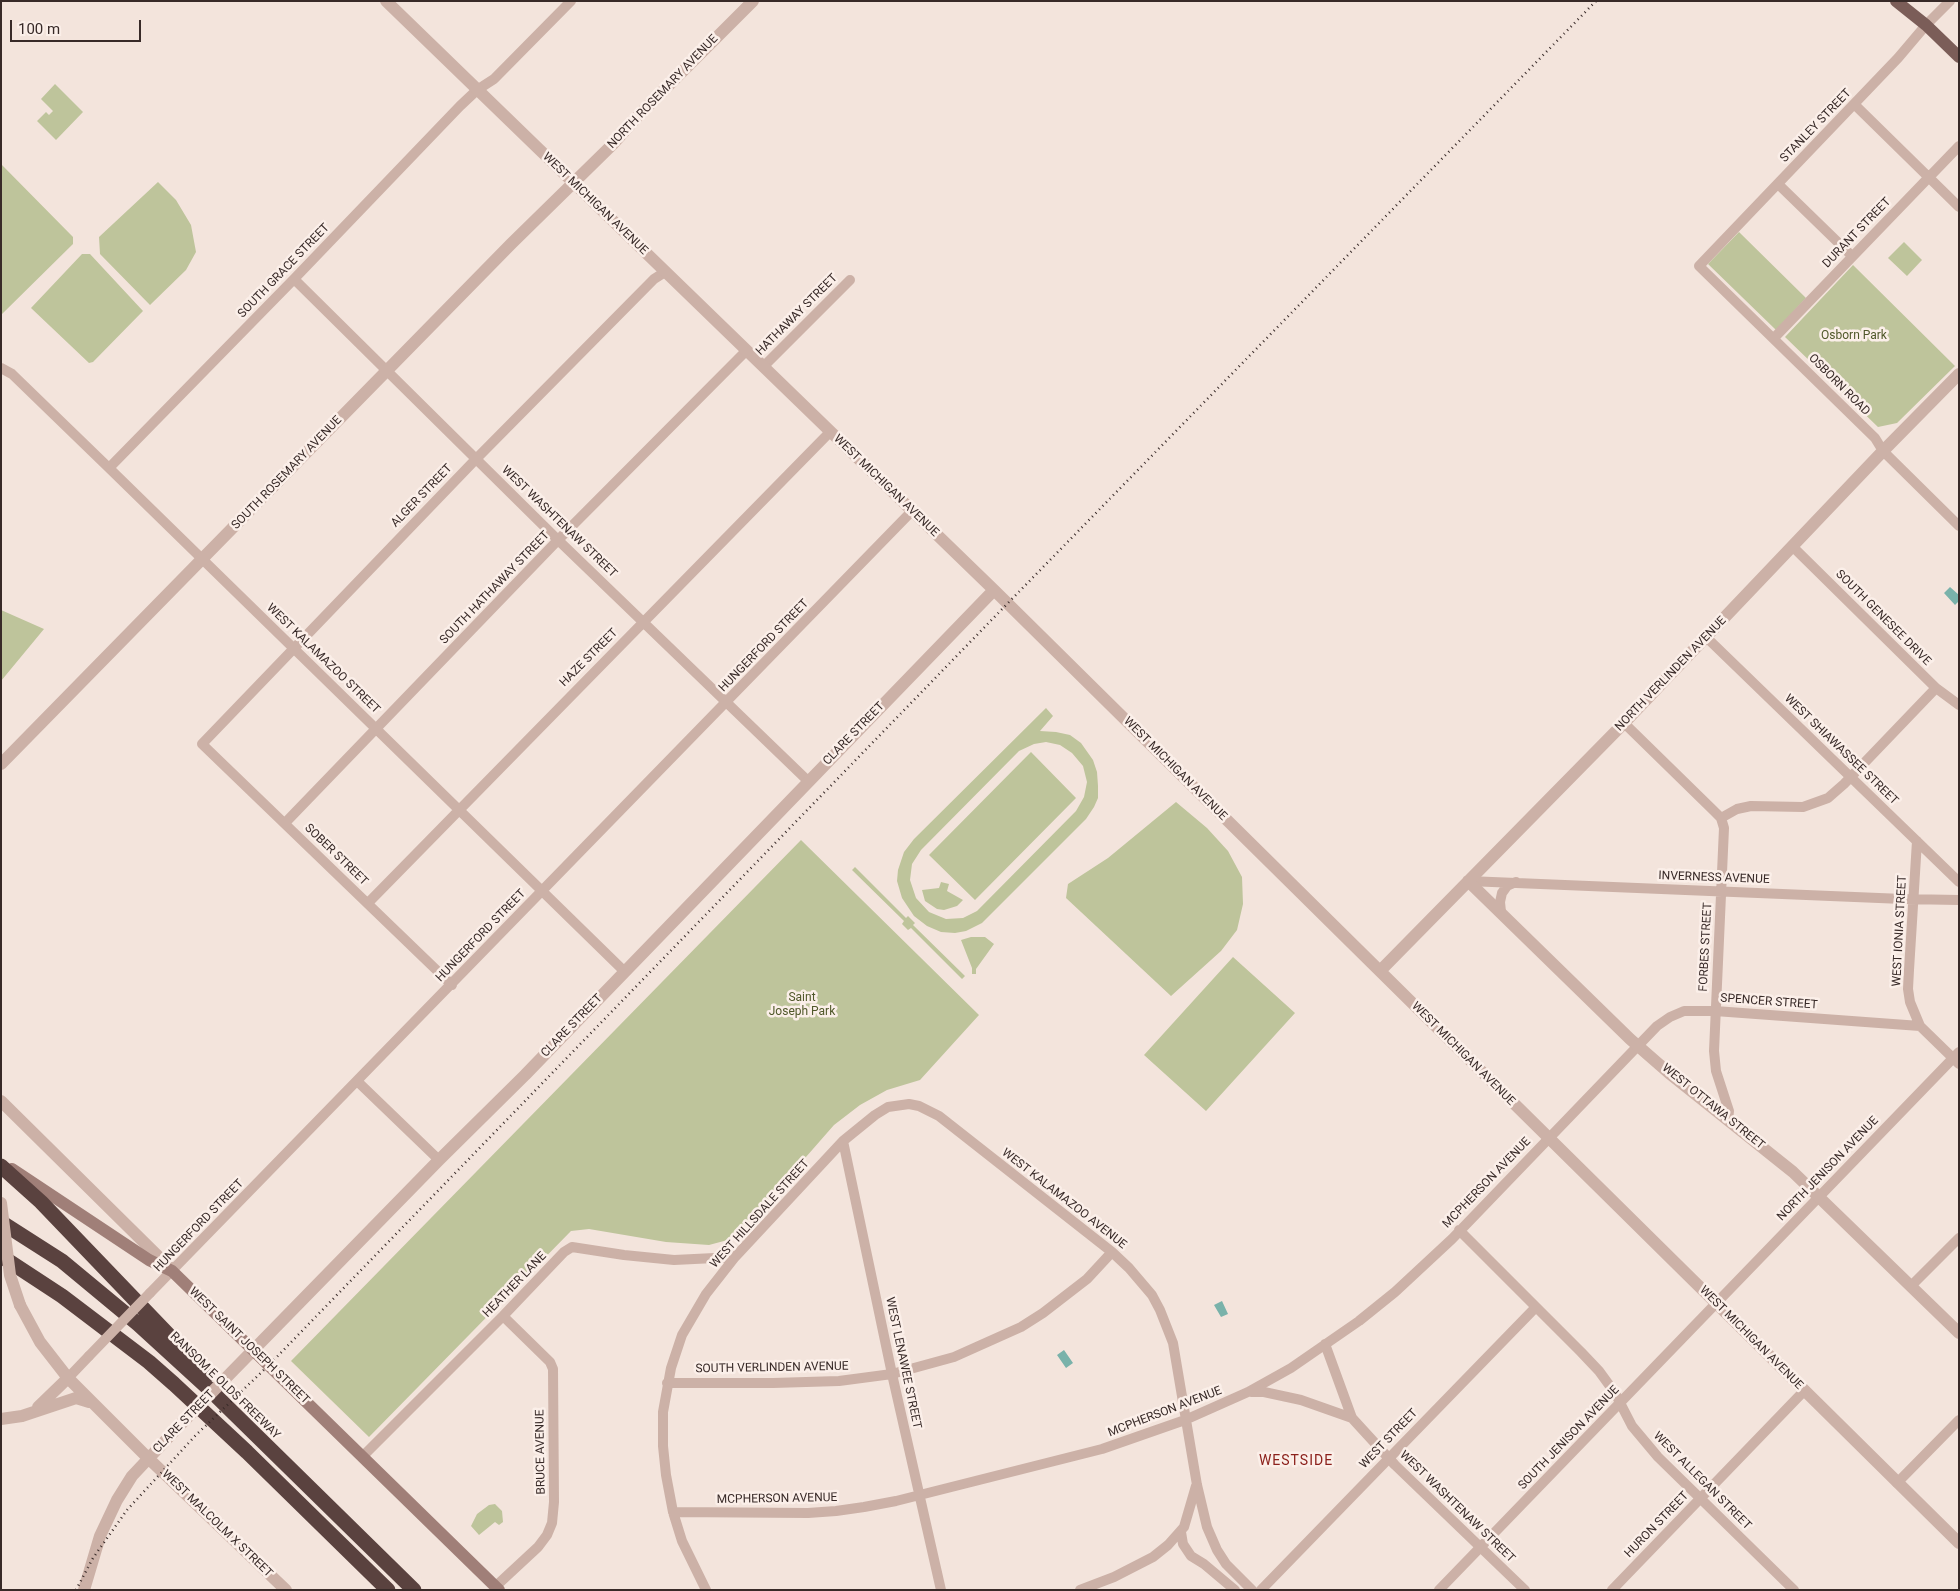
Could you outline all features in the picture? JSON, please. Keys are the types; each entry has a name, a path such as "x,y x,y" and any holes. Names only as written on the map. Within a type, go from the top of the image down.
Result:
{"highway":[{"path":"1,1164 41,1202 194,1360 354,1531"},
{"name":"RANSOM E OLDS FREEWAY","path":"1,1222 62,1261 138,1324 208,1388 414,1590"},
{"path":"1,1256 34,1276 149,1362 218,1425 388,1590"},
{"path":"1,1265 89,1316"}],"main road":[{"path":"1896,1 1926,25 1959,57"},
{"path":"1,1164 149,1260 172,1271"},
{"name":"WEST SAINT JOSEPH STREET","path":"172,1271 497,1588"}],"street":[{"name":"SOUTH GRACE STREET","path":"109,468 477,90 494,79 571,1"},
{"name":"NORTH ROSEMARY AVENUE","path":"573,182 613,144 639,115 752,1"},
{"name":"STANLEY STREET","path":"1699,266 1950,1"},
{"name":"WEST MICHIGAN AVENUE","path":"389,2 477,90 994,590 1959,1543"},
{"path":"1854,104 1959,207"},
{"name":"DURANT STREET","path":"1774,338 1959,146"},
{"name":"SOUTH ROSEMARY AVENUE","path":"1,764 573,182"},
{"path":"1778,184 1852,256"},
{"name":"OSBORN ROAD","path":"1699,266 1875,438 1883,450 1959,526"},
{"name":"ALGER STREET","path":"202,744 476,459 654,279 666,272"},
{"name":"WEST WASHTENAW STREET","path":"294,279 558,540 808,781"},
{"name":"HATHAWAY STREET","path":"763,367 850,280"},
{"name":"SOUTH HATHAWAY STREET","path":"285,823 558,540 746,351"},
{"name":"WEST KALAMAZOO STREET","path":"1,368 12,374 624,971"},
{"name":"NORTH VERLINDEN AVENUE","path":"1380,971 1624,723 1883,450 1959,374"},
{"name":"HAZE STREET","path":"368,903 458,809 830,432"},
{"name":"HUNGERFORD STREET","path":"68,1378 912,511"},
{"name":"SOUTH GENESEE DRIVE","path":"1792,546 1936,688 1959,704"},
{"name":"CLARE STREET","path":"84,1590 95,1550 108,1517 129,1481 148,1458 439,1160 525,1076 624,971 994,590"},
{"name":"WEST SHIAWASSEE STREET","path":"1706,637 1959,882"},
{"path":"1624,723 1721,818 1737,809 1750,806 1803,807 1828,798 1851,777 1936,688"},
{"name":"SOBER STREET","path":"202,744 452,985"},
{"name":"FORBES STREET","path":"1721,818 1724,828 1714,1051 1716,1072 1729,1111 1728,1120"},
{"name":"WEST IONIA STREET","path":"1917,841 1908,988 1910,1002 1920,1026 1957,1058"},
{"name":"INVERNESS AVENUE","path":"1468,880 1959,900"},
{"name":"WEST OTTAWA STREET","path":"1468,880 1638,1046 1793,1172 1959,1334"},
{"path":"1501,912 1500,902 1502,893 1507,886 1516,882"},
{"name":"SPENCER STREET","path":"1548,1138 1657,1026 1670,1017 1684,1011 1715,1011 1920,1026"},
{"name":"NORTH JENISON AVENUE","path":"1717,1304 1819,1196 1957,1058"},
{"path":"357,1082 439,1160"},
{"name":"WEST SAINT JOSEPH STREET","path":"1,1101 172,1271"},
{"name":"WEST KALAMAZOO AVENUE","path":"843,1142 875,1115 888,1107 909,1104 919,1106 939,1116 1112,1252 1141,1281 1163,1314 1170,1332 1177,1361 1186,1420"},
{"name":"MCPHERSON AVENUE","path":"673,1512 808,1513 836,1511 896,1501 1102,1449 1186,1420 1248,1392 1297,1364 1359,1321 1395,1292 1460,1230 1548,1138"},
{"name":"WEST HILLSDALE STREET","path":"706,1590 682,1542 673,1512 666,1475 663,1446 663,1412 674,1354 682,1335 706,1294 735,1257 843,1142"},
{"name":"WEST LENAWEE STREET","path":"843,1142 918,1495 941,1590"},
{"name":"WEST MALCOLM X STREET","path":"1,1203 10,1275 20,1305 46,1352 94,1405 286,1590"},
{"name":"WEST ALLEGAN STREET","path":"1460,1230 1593,1364 1615,1393 1632,1426 1643,1440 1794,1590"},
{"path":"1911,1286 1959,1238"},
{"name":"HEATHER LANE","path":"362,1456 503,1316 564,1252 572,1247 674,1260 735,1257"},
{"name":"SOUTH VERLINDEN AVENUE","path":"667,1383 830,1381 892,1374 954,1356 1021,1327 1044,1313 1087,1278 1112,1252"},
{"name":"SOUTH JENISON AVENUE","path":"1439,1590 1717,1304"},
{"name":"WEST STREET","path":"1261,1590 1536,1306"},
{"name":"BRUCE AVENUE","path":"497,1588 538,1547 547,1535 552,1523 554,1502 553,1369 550,1362 503,1316"},
{"name":"WEST WASHTENAW STREET","path":"1325,1344 1352,1418 1388,1457 1525,1590"},
{"path":"25,1414 44,1402 68,1378"},
{"name":"HURON STREET","path":"1612,1590 1804,1391"},
{"name":"WEST WASHTENAW STREET","path":"1248,1392 1264,1392 1302,1400 1352,1418"},
{"path":"1,1419 25,1414 76,1398 82,1398 94,1405"},
{"path":"1186,1420 1196,1485 1206,1527 1216,1550 1226,1564 1252,1590"},
{"path":"1897,1483 1959,1420"},
{"path":"1080,1590 1114,1577 1154,1557 1184,1527 1196,1485"},
{"path":"1181,1532 1183,1544 1191,1556 1200,1561 1235,1590"}],"green space":[{"path":"55,84 83,112 56,140 37,121 46,112 49,115 53,111 41,99"},
{"path":"1,164 73,237 73,244 1,315"},
{"path":"158,182 176,200 191,225 196,252 186,270 150,305 100,254 99,237"},
{"name":"Osborn Park","path":"1739,232 1806,298 1776,330 1708,264"},
{"path":"1904,242 1922,260 1907,276 1888,258"},
{"path":"82,254 90,254 143,311 93,362 89,363 31,308"},
{"name":"Osborn Park","path":"1853,265 1955,366 1897,423 1878,427 1785,337"},
{"path":"1,610 44,629 1,681"},
{"path":"1046,708 1053,716 1040,731 1070,735 1081,743 1093,760 1097,772 1098,798 1086,819 982,923 966,931 955,933 941,932 927,926 914,916 902,898 897,881 898,870 904,852 914,839","holes":["1046,742 1060,745 1072,753 1083,766 1087,782 1084,797 1076,811 977,911 963,918 946,919 929,912 916,898 910,880 912,864 921,850 1019,751 1034,744"]},
{"path":"1031,752 1076,798 975,900 929,855"},
{"path":"1176,802 1207,828 1228,851 1242,877 1243,904 1237,930 1221,951 1171,996 1066,898 1068,884 1108,858"},
{"name":"Saint Joseph Park","path":"801,840 979,1015 920,1080 887,1090 860,1105 834,1125 735,1238 709,1245 666,1242 589,1229 571,1231 369,1437 291,1361"},
{"path":"855,867 906,918 908,916 915,923 913,925 965,976 962,979 911,928 908,930 902,924 904,921 852,870"},
{"path":"941,882 949,884 947,891 963,900 957,906 944,910 937,909 925,901 922,890 939,888"},
{"path":"971,937 985,937 994,944 976,969 976,974 972,974 972,968 961,940"},
{"path":"1233,957 1295,1013 1206,1111 1144,1055"},
{"path":"495,1504 502,1511 503,1522 499,1525 495,1522 479,1535 471,1526 477,1514 489,1505"}],"water":[{"path":"1950,587 1959,595 1959,601 1955,605 1944,593"},
{"path":"1222,1301 1228,1314 1221,1317 1214,1305"},
{"path":"1064,1350 1073,1363 1066,1368 1057,1355"}],"railway":[{"path":"76,1590 93,1558 127,1510 195,1436 269,1365 1008,603 1596,1"}],"district":[{"name":"WESTSIDE","path":"1296,1461"}]}
